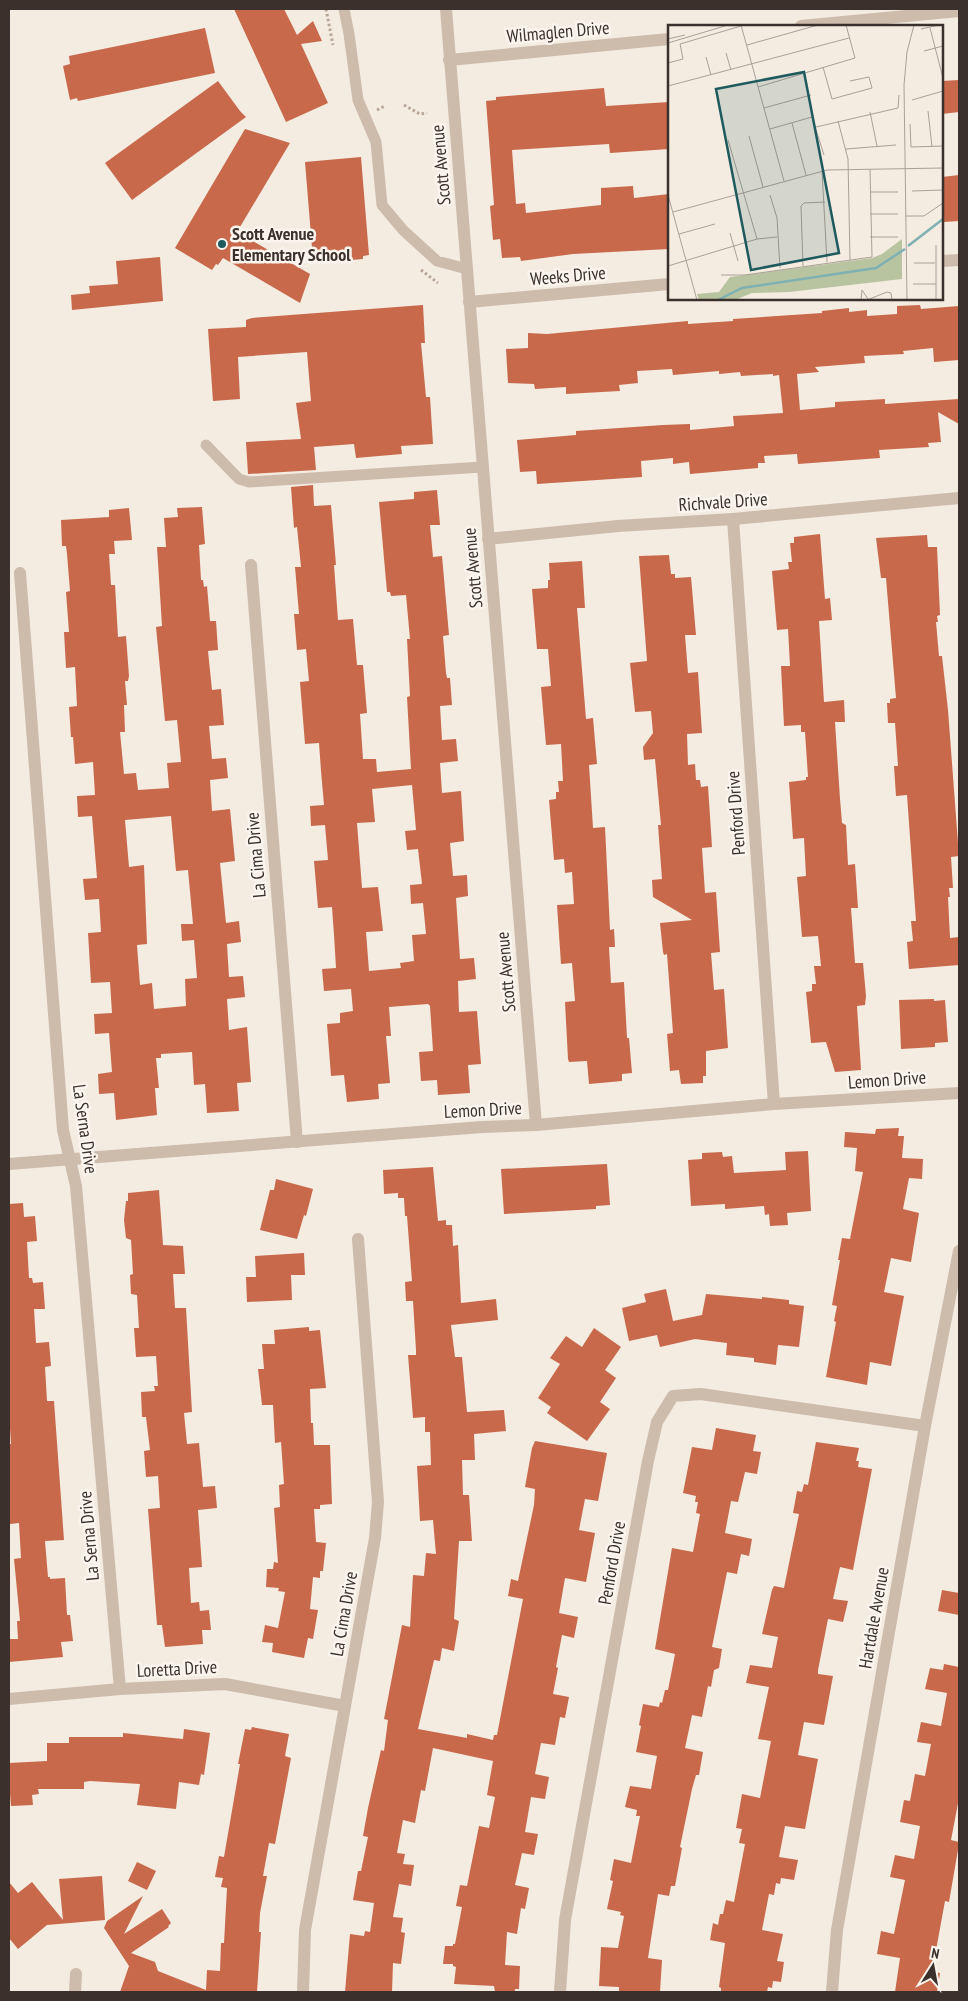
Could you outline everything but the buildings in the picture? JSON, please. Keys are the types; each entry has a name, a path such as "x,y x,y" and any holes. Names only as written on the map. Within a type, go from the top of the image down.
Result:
{"street":[{"name":"Scott Avenue","path":"446,9 536,1125"},
{"path":"812,25 959,11"},
{"name":"Wilmaglen Drive","path":"449,60 668,39"},
{"path":"943,261 959,260"},
{"name":"Weeks Drive","path":"469,302 668,284"},
{"name":"Richvale Drive","path":"488,539 618,526 733,519 959,498"},
{"name":"Penford Drive","path":"733,519 774,1104"},
{"name":"La Cima Drive","path":"251,564 297,1142"},
{"name":"La Serna Drive","path":"20,573 63,1130 76,1186 120,1689"},
{"name":"Lemon Drive","path":"9,1164 482,1127 536,1125 774,1104 959,1092"},
{"name":"La Cima Drive","path":"304,1992 305,1930 375,1538 378,1502 358,1239"},
{"name":"Hartdale Avenue","path":"832,1992 837,1930 925,1426 959,1251"},
{"name":"Penford Drive","path":"560,1992 564,1920 646,1471 657,1422 673,1396 701,1394 925,1426"},
{"name":"Loretta Drive","path":"9,1699 120,1689 225,1684 345,1706"},
{"path":"75,1992 76,1974"}],"lane":[{"path":"344,9 358,100 376,142 382,205 403,230 437,261 467,269"},
{"path":"206,445 239,479 249,482 482,467"}],"path":[{"path":"404,105 420,114 427,113"}],"place":[{"name":"Scott Avenue Elementary School","path":"222,244"}]}
